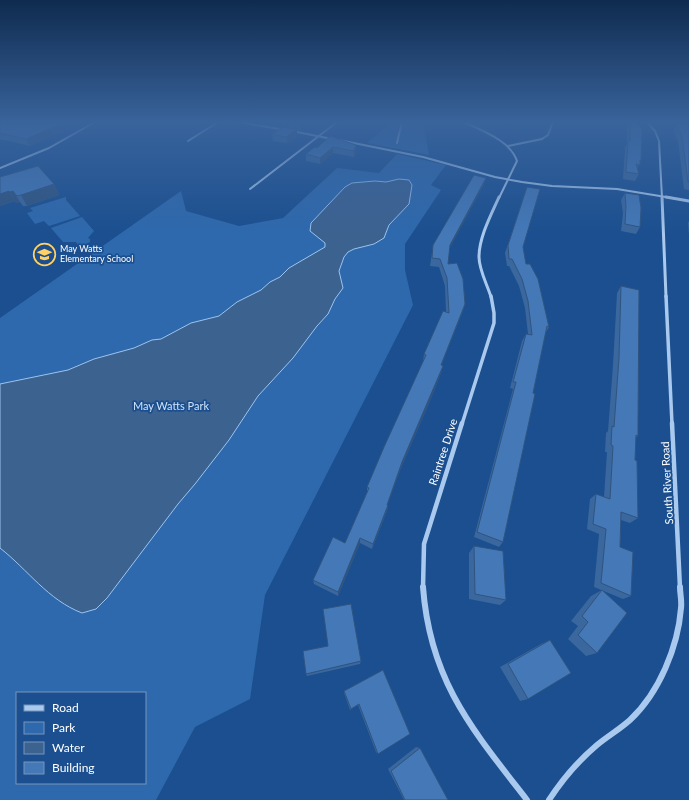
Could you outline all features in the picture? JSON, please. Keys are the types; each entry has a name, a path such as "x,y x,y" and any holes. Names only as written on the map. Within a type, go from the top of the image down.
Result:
{"street":[{"path":"0,168 24,159"},
{"path":"250,189 288,159"},
{"path":"432,159 508,179 552,186 617,189 689,201"},
{"name":"Raintree Drive","path":"517,159 479,251 480,265 494,303 493,328 426,537 422,569 422,588 430,638 436,660 461,712 479,738 527,800"},
{"name":"South River Road","path":"549,800 563,778 595,746 635,715 650,696 671,655 676,639 681,608 681,593 660,159"}],"green space":[{"name":"May Watts Park","path":"392,159 421,159 446,165 431,185 441,190 405,244 405,270 413,305 265,595 250,699 195,727 156,800 0,800 0,318 181,191 186,211 239,226 283,218 337,168 379,173"},
{"path":"66,197 66,200 80,216 49,226 44,221 35,224 27,213 33,211 30,208"},
{"path":"82,217 94,231 88,238 90,239 90,242 84,245 78,245 76,242 63,242 51,228"}],"water":[{"path":"399,179 409,180 412,185 409,204 389,225 384,238 374,244 354,249 348,252 344,257 339,271 343,288 335,299 328,314 293,358 258,396 229,440 178,504 107,598 96,609 82,613 70,607 48,593 0,548 0,384 68,370 94,359 134,348 152,340 161,339 191,323 219,316 237,302 261,290 270,282 280,277 289,268 325,247 325,243 310,231 311,223 345,187 352,183 375,181 386,182"}],"building":[{"path":"627,159 641,159 640,165 636,164 639,174 626,172"},
{"path":"685,159 689,159 688,182"},
{"path":"38,166 54,184 17,196 13,191 0,194 0,177"},
{"path":"474,175 486,178 450,245 448,264 457,263 463,279 465,304 441,365 443,366 402,462 373,544 360,538 338,592 313,580 333,537 345,543 369,488 367,487 426,355 424,354 443,311 449,313 447,278 440,259 432,258 433,245"},
{"path":"527,187 540,189 523,247 526,264 530,264 538,279 549,327 547,326 533,393 535,394 503,542 477,532 516,382 513,382 526,334 532,335 528,301 522,279 512,259 509,259 508,245"},
{"path":"625,193 639,195 641,208 640,227 625,224"},
{"path":"621,286 639,290 638,436 636,435 635,460 637,461 638,518 621,512 620,547 633,552 631,596 601,583 606,529 593,524 596,494 610,499 613,446 611,445 612,426 614,427 619,358"},
{"path":"474,546 503,551 506,600 475,594"},
{"path":"602,590 627,613 597,653 578,635 588,622 582,616"},
{"path":"351,604 361,661 306,674 303,651 328,646 323,609"},
{"path":"550,640 571,673 528,699 508,664"},
{"path":"383,670 410,734 378,754 359,704 351,709 344,691"},
{"path":"420,748 448,800 405,800 391,771"}],"place":[{"name":"May Watts Elementary School","path":"45,254"}]}
